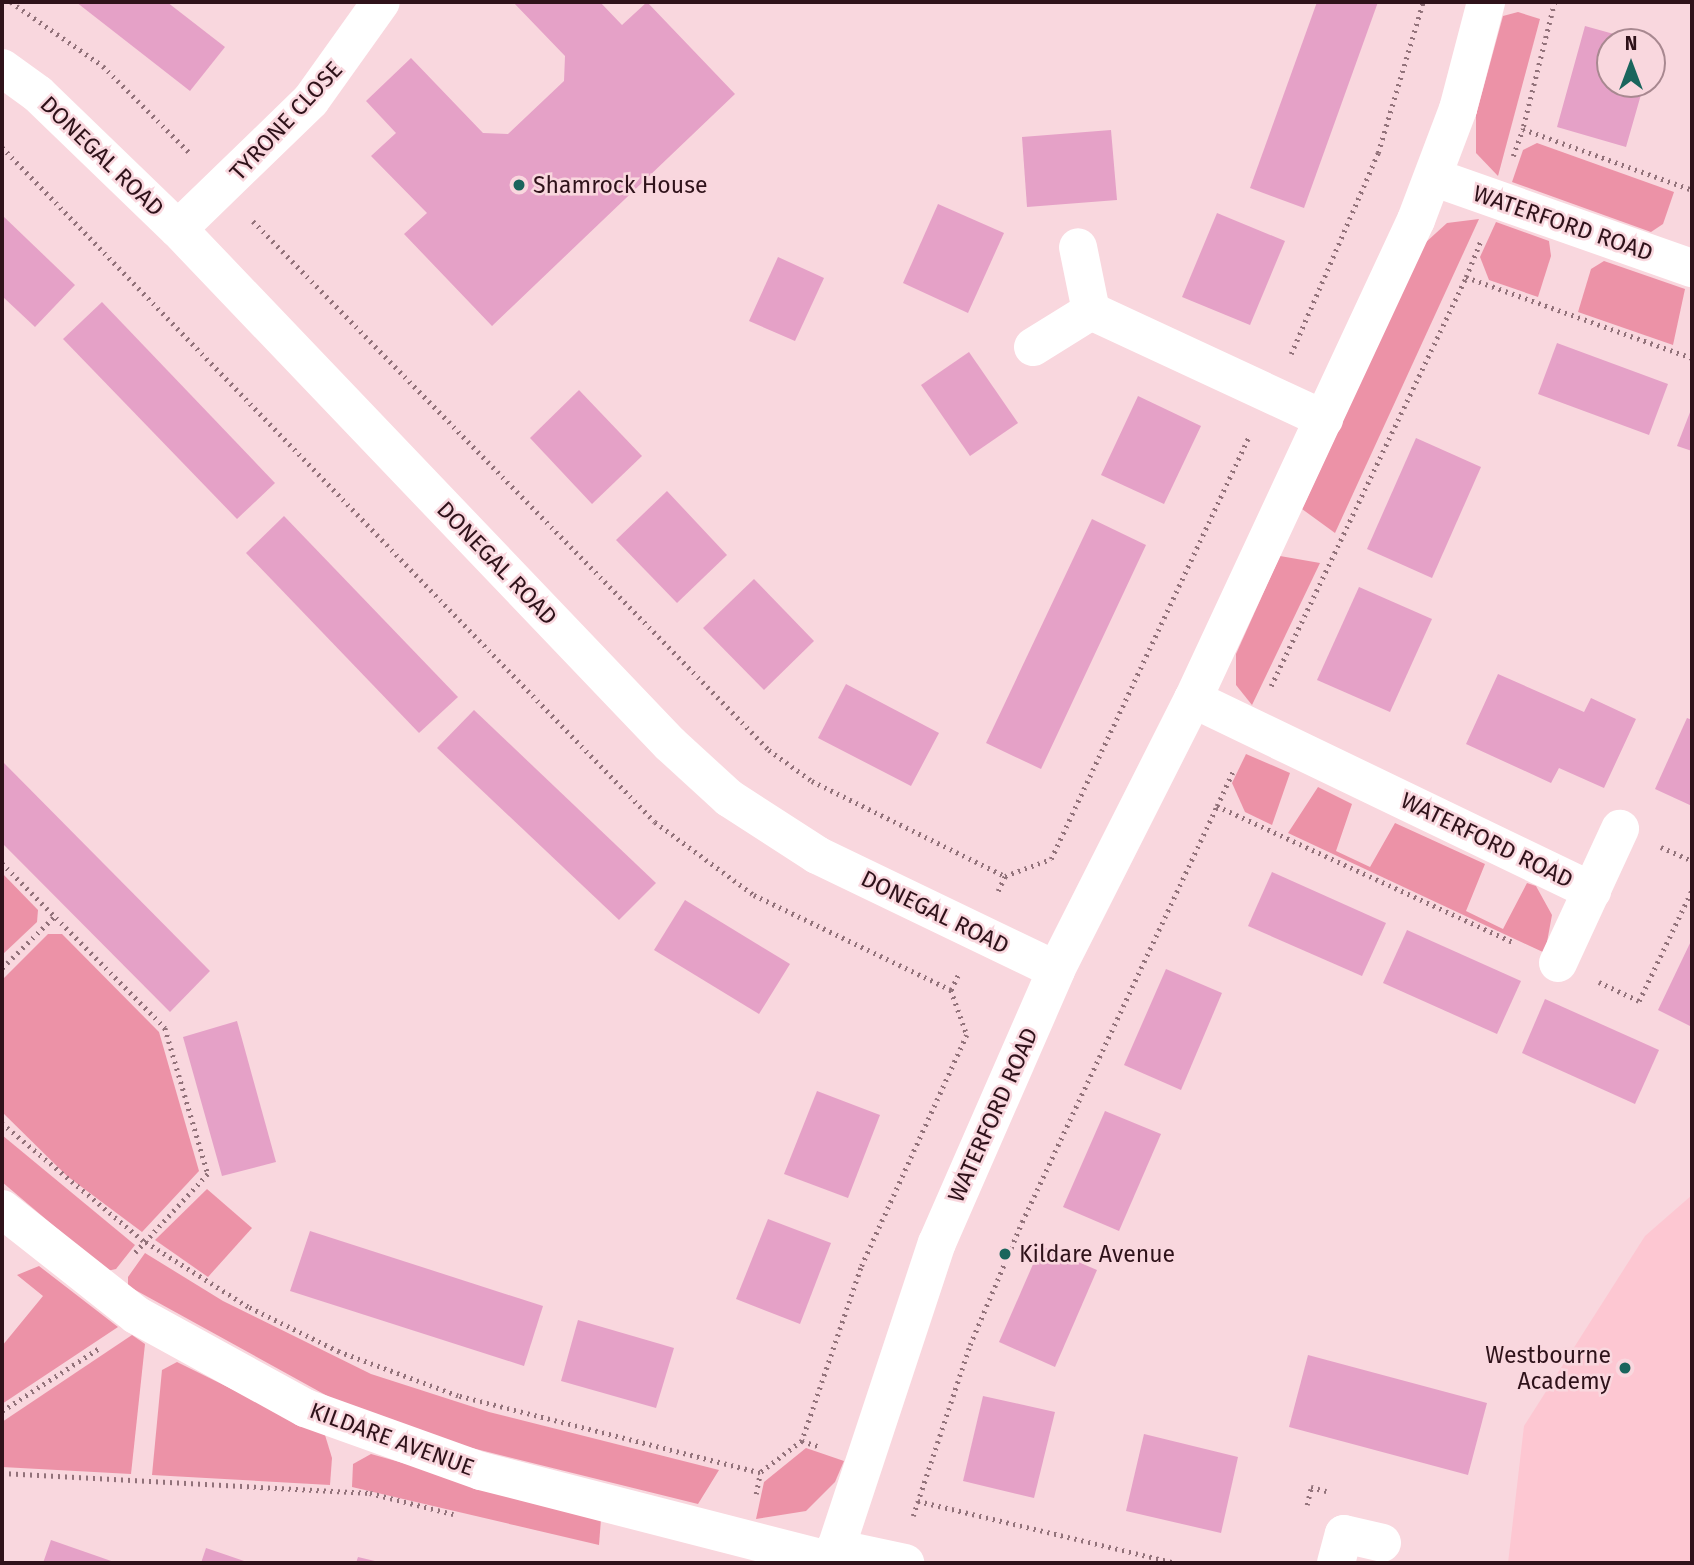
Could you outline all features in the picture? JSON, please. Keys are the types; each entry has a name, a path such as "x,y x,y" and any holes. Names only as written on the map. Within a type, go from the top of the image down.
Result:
{"street":[{"name":"TYRONE CLOSE","path":"178,229 311,100 381,2"},
{"name":"WATERFORD ROAD","path":"832,1557 937,1243 1056,970 1193,699 1433,177 1486,2"},
{"name":"DONEGAL ROAD","path":"2,68 38,94 178,229 670,744 729,798 817,855 1056,970"},
{"name":"WATERFORD ROAD","path":"1433,177 1692,268"},
{"path":"1078,247 1091,311"},
{"path":"1091,311 1324,419"},
{"path":"1033,347 1091,311"},
{"name":"WATERFORD ROAD","path":"1193,699 1592,891"},
{"name":"WATERFORD ROAD","path":"1558,963 1620,829"},
{"name":"KILDARE AVENUE","path":"2,1209 121,1304 305,1408 481,1471 832,1557"},
{"path":"1336,1563 1344,1534 1382,1543"},
{"path":"832,1557 902,1562"}],"path":[{"path":"11,2 103,66 195,159"},
{"path":"1289,359 1378,153 1423,2"},
{"path":"1555,2 1523,129 1692,190"},
{"path":"2,147 655,822 754,895 951,990 967,1035 861,1268 802,1441 760,1473 393,1374 248,1307 143,1241 2,1124"},
{"path":"241,209 769,750 813,781 1005,876 1051,859 1256,421"},
{"path":"1269,690 1466,277 1692,358"},
{"path":"902,1562 918,1501 970,1345 1022,1222 1217,806 1639,1001 1692,890"},
{"path":"1620,829 1692,861"},
{"path":"2,863 165,1028 208,1174 143,1241 121,1304 125,1331 2,1411"},
{"path":"2,968 55,916"},
{"path":"2,1473 370,1493 461,1517"},
{"path":"918,1501 1177,1563"}],"shaded area":[{"path":"1518,12 1540,19 1498,176 1476,153 1476,115 1503,16"},
{"path":"1537,143 1674,192 1663,224 1651,232 1512,182 1523,150"},
{"path":"1479,219 1335,533 1302,509 1425,243 1447,223"},
{"path":"1496,222 1549,241 1551,256 1538,297 1489,280 1480,257"},
{"path":"1604,261 1685,289 1673,345 1578,312 1591,269"},
{"path":"1280,556 1320,563 1252,705 1236,685 1236,654"},
{"path":"1246,754 1290,773 1272,825 1245,812 1232,783"},
{"path":"1318,787 1352,804 1336,851 1370,867 1395,823 1485,864 1466,911 1503,929 1527,883 1536,886 1552,915 1545,953 1288,833"},
{"path":"2,873 38,910 37,922 2,955"},
{"path":"48,934 62,934 159,1032 199,1171 142,1232 67,1176 2,1112 2,980"},
{"path":"2,1135 135,1245 116,1269 107,1271 2,1182"},
{"path":"207,1189 252,1228 208,1277 155,1240"},
{"name":"Westbourne Academy","path":"1692,1195 1692,1563 1508,1563 1524,1426 1645,1236"},
{"path":"145,1253 223,1301 371,1374 489,1412 719,1470 698,1504 452,1443 331,1398 128,1286 128,1277"},
{"path":"39,1266 118,1327 2,1404 2,1346 43,1296 17,1275"},
{"path":"132,1335 145,1344 131,1474 2,1467 2,1422"},
{"path":"177,1362 325,1435 332,1458 330,1485 152,1475 162,1370"},
{"path":"806,1448 844,1461 835,1482 806,1511 756,1519 764,1482"},
{"path":"371,1454 601,1519 599,1545 352,1487 353,1464"}],"building":[{"path":"76,2 167,2 225,47 190,91"},
{"name":"Shamrock House","path":"513,2 600,2 622,25 647,2 735,94 492,326 404,234 427,213 371,156 396,133 366,101 411,58 483,133 508,134 564,81 565,56"},
{"path":"1317,2 1378,2 1304,208 1250,188"},
{"path":"1585,26 1596,29 1596,98 1640,98 1626,147 1557,127"},
{"path":"1111,130 1117,200 1027,207 1022,137"},
{"path":"938,204 1004,233 968,313 903,283"},
{"path":"1217,213 1285,241 1250,325 1182,297"},
{"path":"2,215 75,285 35,327 2,296"},
{"path":"778,257 824,278 795,341 749,321"},
{"path":"102,302 275,483 237,519 63,339"},
{"path":"1557,343 1668,384 1649,435 1538,394"},
{"path":"969,352 1018,423 970,456 921,385"},
{"path":"579,390 642,456 592,504 530,438"},
{"path":"1138,396 1201,426 1164,504 1101,475"},
{"path":"1692,407 1692,451 1677,446"},
{"path":"1416,438 1481,467 1432,578 1367,549"},
{"path":"667,491 727,555 677,603 616,540"},
{"path":"284,516 458,697 419,733 246,553"},
{"path":"1092,519 1146,545 1041,769 986,743"},
{"path":"754,579 814,641 764,690 703,628"},
{"path":"1359,587 1432,619 1390,712 1317,680"},
{"path":"1498,674 1584,712 1591,698 1636,719 1604,788 1559,768 1551,783 1466,744"},
{"path":"846,684 939,733 911,786 818,738"},
{"path":"474,710 656,883 619,920 437,748"},
{"path":"1687,718 1692,720 1692,806 1655,789"},
{"path":"2,761 210,971 170,1012 2,843"},
{"path":"1272,872 1386,923 1362,976 1248,926"},
{"path":"685,900 790,964 759,1014 654,950"},
{"path":"1407,930 1521,981 1497,1034 1383,983"},
{"path":"1692,939 1692,1027 1658,1010"},
{"path":"1166,969 1222,993 1181,1090 1124,1065"},
{"path":"1545,999 1659,1050 1635,1104 1522,1053"},
{"path":"237,1021 276,1162 222,1176 183,1037"},
{"path":"817,1091 880,1115 848,1198 784,1174"},
{"path":"1105,1111 1161,1134 1119,1231 1063,1207"},
{"path":"768,1219 831,1243 800,1324 736,1299"},
{"path":"310,1231 543,1306 524,1366 290,1291"},
{"path":"1041,1246 1097,1270 1055,1367 999,1342"},
{"path":"578,1320 674,1348 656,1408 561,1381"},
{"path":"1308,1355 1487,1403 1468,1475 1289,1427"},
{"path":"983,1396 1055,1412 1034,1498 963,1481"},
{"path":"1144,1434 1238,1457 1221,1533 1126,1511"},
{"path":"51,1540 117,1563 43,1563"},
{"path":"206,1548 250,1563 201,1563"},
{"path":"358,1557 379,1562 379,1563 356,1563"}],"place":[{"name":"Shamrock House","path":"519,185"},
{"name":"Kildare Avenue","path":"1005,1254"},
{"name":"Westbourne Academy","path":"1625,1368"}]}
